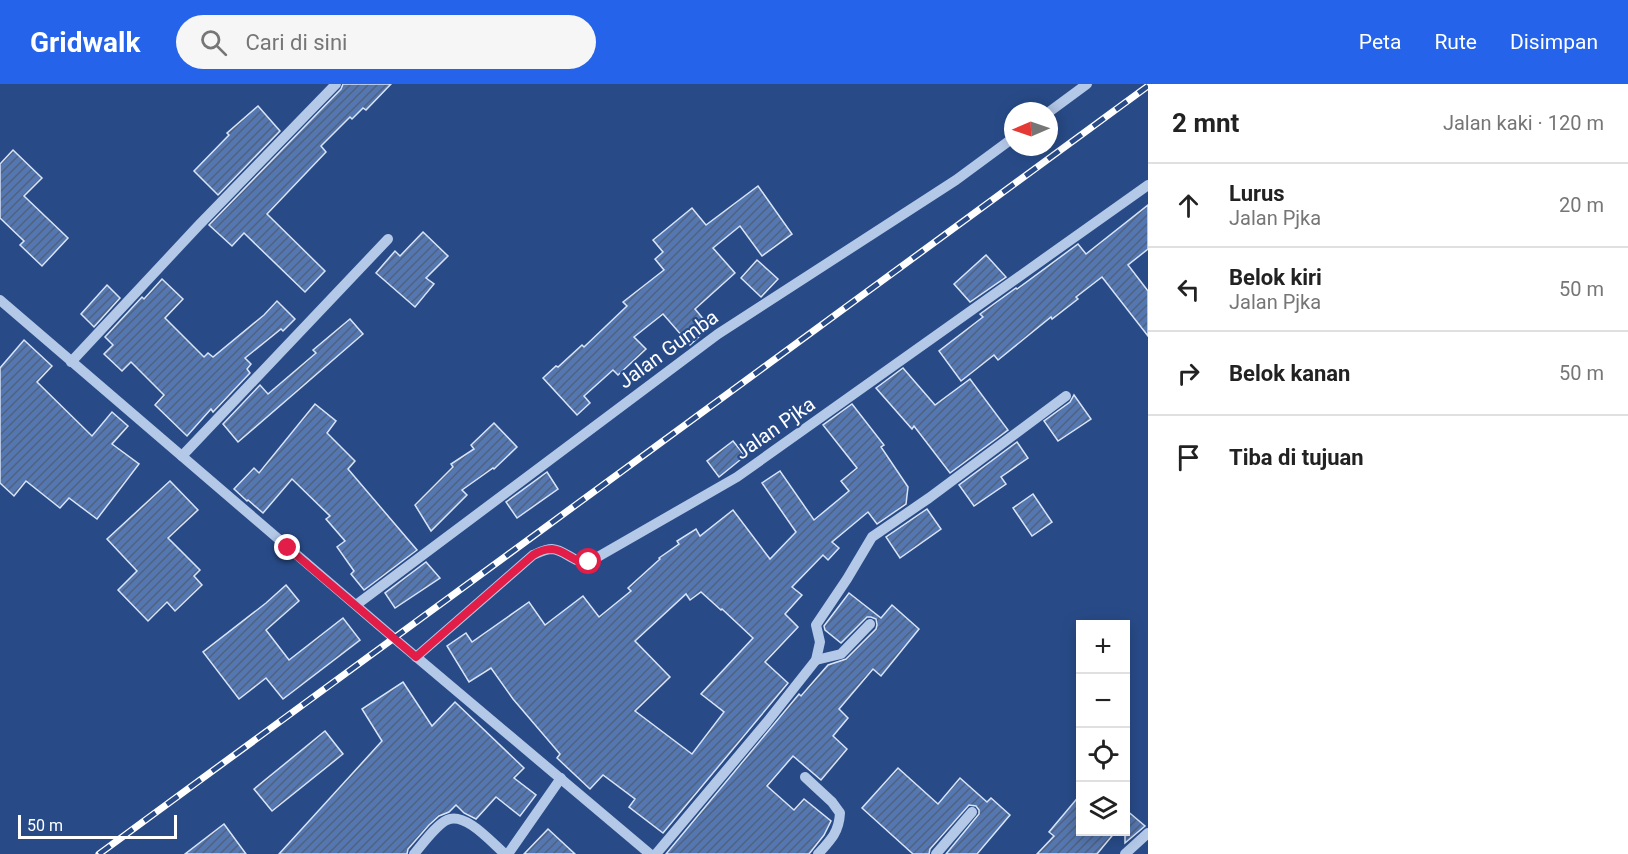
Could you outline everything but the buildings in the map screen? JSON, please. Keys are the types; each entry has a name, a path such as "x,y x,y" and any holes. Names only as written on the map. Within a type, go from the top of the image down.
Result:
{"street":[{"path":"71,362 198,225 336,84"},
{"path":"1058,106 1088,84"},
{"name":"Jalan Gumba","path":"356,605 718,334 956,180 1004,145"},
{"name":"Jalan Pjka","path":"416,657 533,555 551,549 560,551 577,561 589,562 737,477 1148,185"},
{"path":"182,456 388,239"},
{"path":"0,300 416,657 650,854"},
{"path":"656,854 816,660 820,642 816,625 872,537 929,498 1066,396"},
{"path":"816,660 841,654 870,624"},
{"path":"805,777 832,802 840,813 839,826 831,840 818,854"},
{"path":"414,854 447,819 459,818 471,824 507,854 561,778"},
{"path":"936,854 972,812"},
{"path":"1125,854 1148,833"}],"railway":[{"path":"99,854 1148,86"}],"route":[{"path":"288,548 416,657 533,555 551,549 560,551 577,561 589,562"}]}
